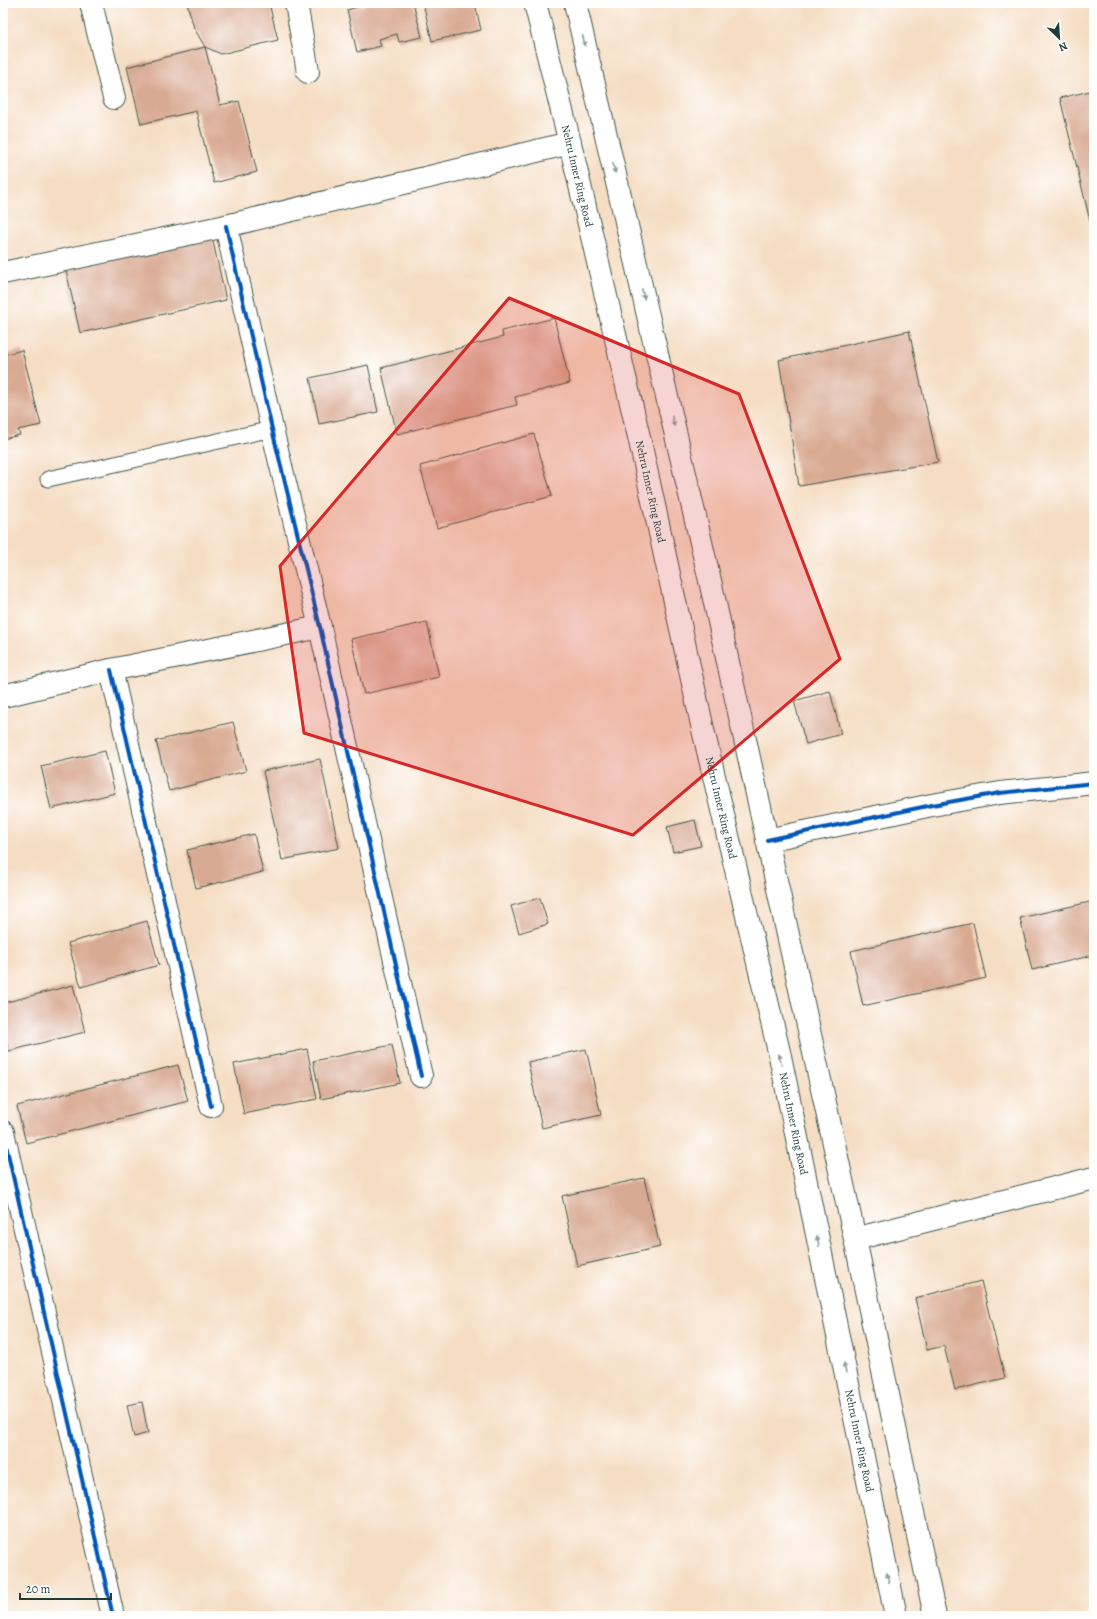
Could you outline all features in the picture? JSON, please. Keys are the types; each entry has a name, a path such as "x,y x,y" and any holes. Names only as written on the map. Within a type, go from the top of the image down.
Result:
{"street":[{"path":"91,3 114,98"},
{"path":"296,3 308,72"},
{"name":"Nehru Inner Ring Road","path":"535,3 570,143 639,437 704,734 780,1056 896,1616"},
{"path":"575,3 709,578 855,1238 935,1616"},
{"path":"3,273 226,226 570,143"},
{"path":"226,226 272,429 320,627 421,1076"},
{"path":"3,696 111,670 320,627"},
{"path":"111,670 211,1106"},
{"path":"767,840 932,805 993,794 1094,783"},
{"path":"3,1132 113,1616"},
{"path":"855,1238 1094,1178"}],"lane":[{"path":"48,479 272,429"}],"highlighted area":[{"path":"509,298 739,394 840,659 633,835 304,733 280,566"}],"building":[{"path":"187,3 269,3 278,40 221,54 205,47 194,28"},
{"path":"372,3 413,3 422,37 399,42 397,34 379,39 381,46 357,52 347,10"},
{"path":"423,3 475,3 481,30 432,41"},
{"path":"205,47 220,105 239,101 257,172 214,183 196,111 141,124 127,67"},
{"path":"1094,90 1094,224 1091,225 1060,98"},
{"path":"212,237 226,300 80,333 66,270"},
{"path":"554,318 570,383 515,397 517,405 397,434 381,368 503,337 502,331"},
{"path":"909,331 938,462 799,486 779,360"},
{"path":"22,350 41,425 18,430 20,435 3,439 3,355"},
{"path":"368,365 378,412 319,424 310,378"},
{"path":"534,434 552,496 437,528 420,466"},
{"path":"427,622 439,677 364,694 351,639"},
{"path":"830,691 841,734 806,744 794,701"},
{"path":"233,722 246,771 169,791 156,741"},
{"path":"105,751 115,793 51,809 41,766"},
{"path":"320,759 339,848 282,860 263,771"},
{"path":"695,820 701,846 673,852 667,827"},
{"path":"254,834 263,872 196,888 187,850"},
{"path":"540,898 548,924 519,933 511,906"},
{"path":"1094,901 1094,955 1032,970 1020,918"},
{"path":"147,921 159,965 81,987 68,943"},
{"path":"973,923 986,978 863,1006 851,951"},
{"path":"73,985 85,1032 9,1051 3,1029 3,1003"},
{"path":"392,1045 400,1083 321,1099 313,1061"},
{"path":"307,1049 317,1099 244,1114 234,1064"},
{"path":"586,1049 601,1115 542,1128 528,1062"},
{"path":"178,1065 188,1101 26,1143 17,1106"},
{"path":"644,1178 660,1247 577,1266 562,1196"},
{"path":"981,1281 1005,1378 955,1390 944,1346 927,1350 915,1298"},
{"path":"142,1402 148,1433 134,1437 127,1405"}],"cycle path":[{"path":"226,226 272,429 320,627 421,1076"},
{"path":"111,670 211,1106"},
{"path":"767,840 932,805 1000,793 1094,783"},
{"path":"3,1132 113,1616"}]}
